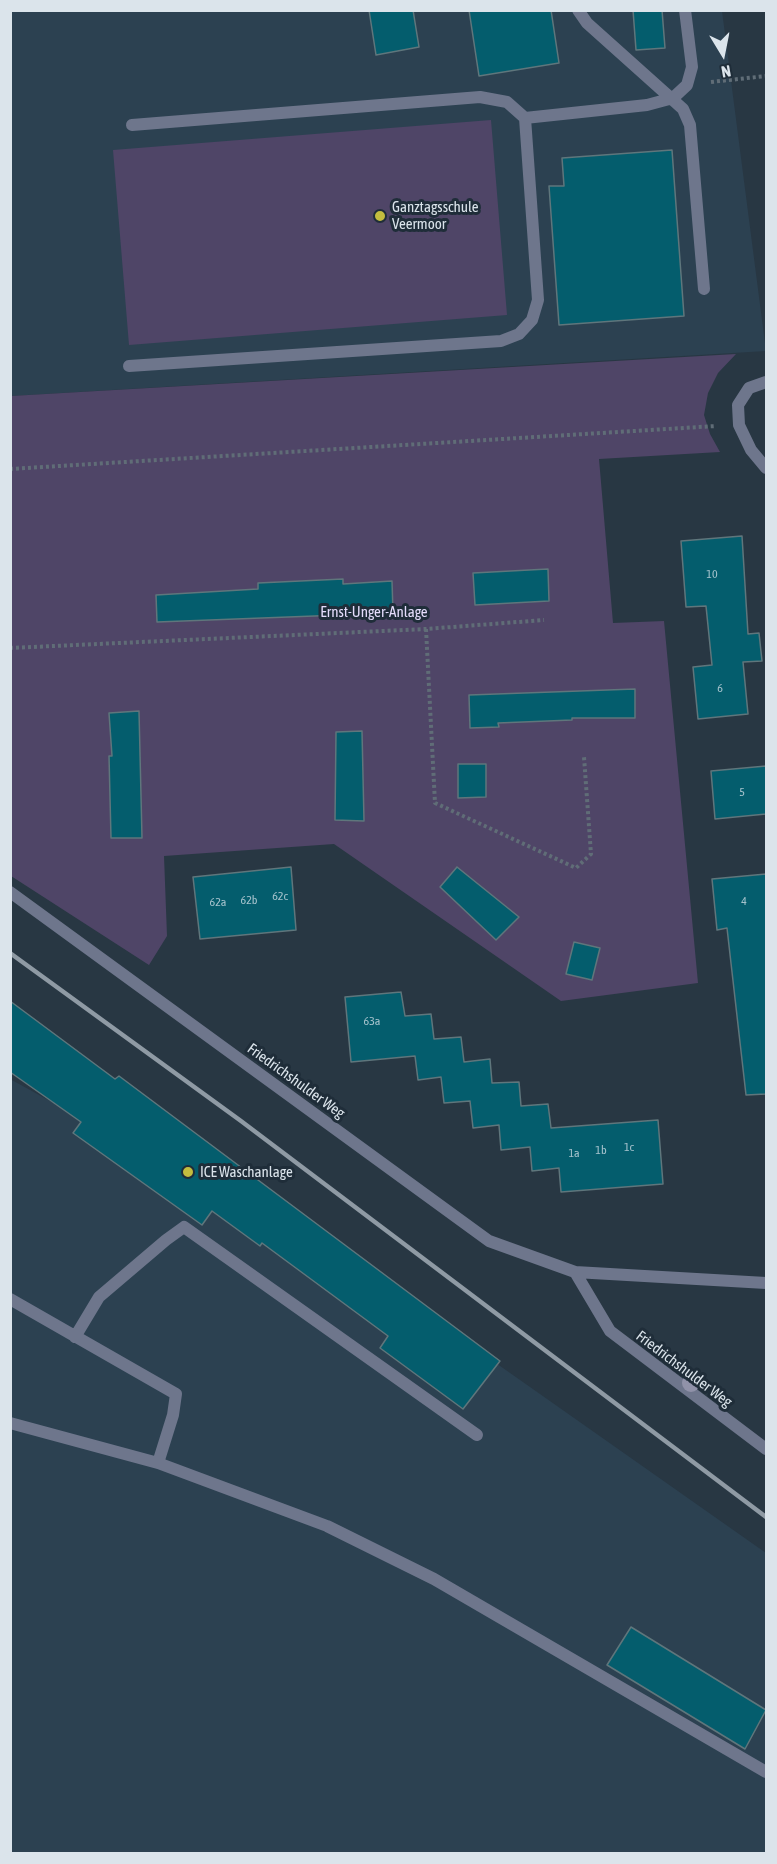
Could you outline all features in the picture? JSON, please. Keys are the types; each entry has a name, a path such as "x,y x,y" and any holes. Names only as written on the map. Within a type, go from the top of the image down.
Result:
{"street":[{"path":"578,10 587,22 683,109 690,125 704,289"},
{"path":"525,118 648,105 672,98 687,85 692,67 685,10"},
{"path":"129,366 501,341 519,334 532,320 538,300 525,118 507,102 480,98 132,125"},
{"path":"766,382 749,388 738,405 740,425 751,450 766,468"},
{"name":"Friedrichshulder Weg","path":"10,892 489,1241 575,1272 766,1283"},
{"path":"75,1337 99,1297 184,1227 477,1435"},
{"name":"Friedrichshulder Weg","path":"575,1272 610,1331 766,1449"},
{"path":"10,1299 176,1394 158,1463"},
{"path":"10,1423 158,1463 327,1526 434,1579 766,1772"}],"path":[{"path":"687,85 766,76"},
{"path":"10,469 740,425"},
{"path":"10,648 426,629 544,620"},
{"path":"426,629 435,803 576,868 591,854 584,757"}],"shaded area":[{"name":"Ganztagsschule Veermoor","path":"11,11 722,11 766,351 11,396"},
{"path":"10,1079 385,1285 766,1553 766,1853 11,1853"}],"green space":[{"path":"491,120 507,315 129,345 113,150"},
{"name":"Ernst-Unger-Anlage","path":"736,354 718,373 708,393 704,415 710,434 720,452 599,459 613,623 664,621 698,983 561,1001 334,844 164,856 167,936 149,965 11,876 11,396"}],"building":[{"path":"369,10 413,10 419,47 376,55"},
{"path":"469,10 551,10 559,63 479,76"},
{"path":"633,10 662,10 665,48 636,50"},
{"path":"672,150 684,316 559,325 549,186 564,186 562,158"},
{"path":"742,536 748,634 759,633 762,661 743,662 748,714 698,719 693,667 712,665 706,606 686,607 681,541"},
{"path":"548,569 549,601 475,605 473,573"},
{"path":"343,579 343,584 392,581 393,613 157,622 156,595 258,589 258,583"},
{"path":"635,689 635,718 572,718 572,720 498,723 499,727 470,728 469,695"},
{"path":"139,711 142,838 111,838 109,756 112,756 109,713"},
{"path":"362,731 364,821 335,820 336,732"},
{"path":"458,764 486,764 486,797 458,798"},
{"path":"766,766 766,814 715,819 711,771"},
{"path":"291,867 296,930 200,939 193,877"},
{"path":"457,867 519,917 496,940 440,887"},
{"path":"766,874 766,1094 746,1095 727,928 717,930 712,879"},
{"path":"574,942 600,948 592,980 566,974"},
{"path":"401,992 405,1016 431,1014 434,1039 461,1037 464,1062 490,1059 492,1083 519,1082 521,1106 548,1104 551,1128 658,1120 663,1184 561,1192 559,1168 532,1171 530,1147 501,1150 499,1125 473,1128 470,1101 444,1103 441,1077 418,1080 415,1056 351,1062 345,997"},
{"name":"ICE Waschanlage","path":"10,1001 115,1079 119,1076 500,1361 463,1409 380,1348 388,1336 262,1243 260,1246 212,1211 202,1225 73,1133 81,1122 10,1072"},
{"path":"631,1627 766,1710 745,1749 607,1665"}],"railway":[{"path":"10,953 241,1121 766,1517"}],"place":[{"name":"Ganztagsschule Veermoor","path":"380,216"},
{"name":"ICE Waschanlage","path":"188,1172"}]}
